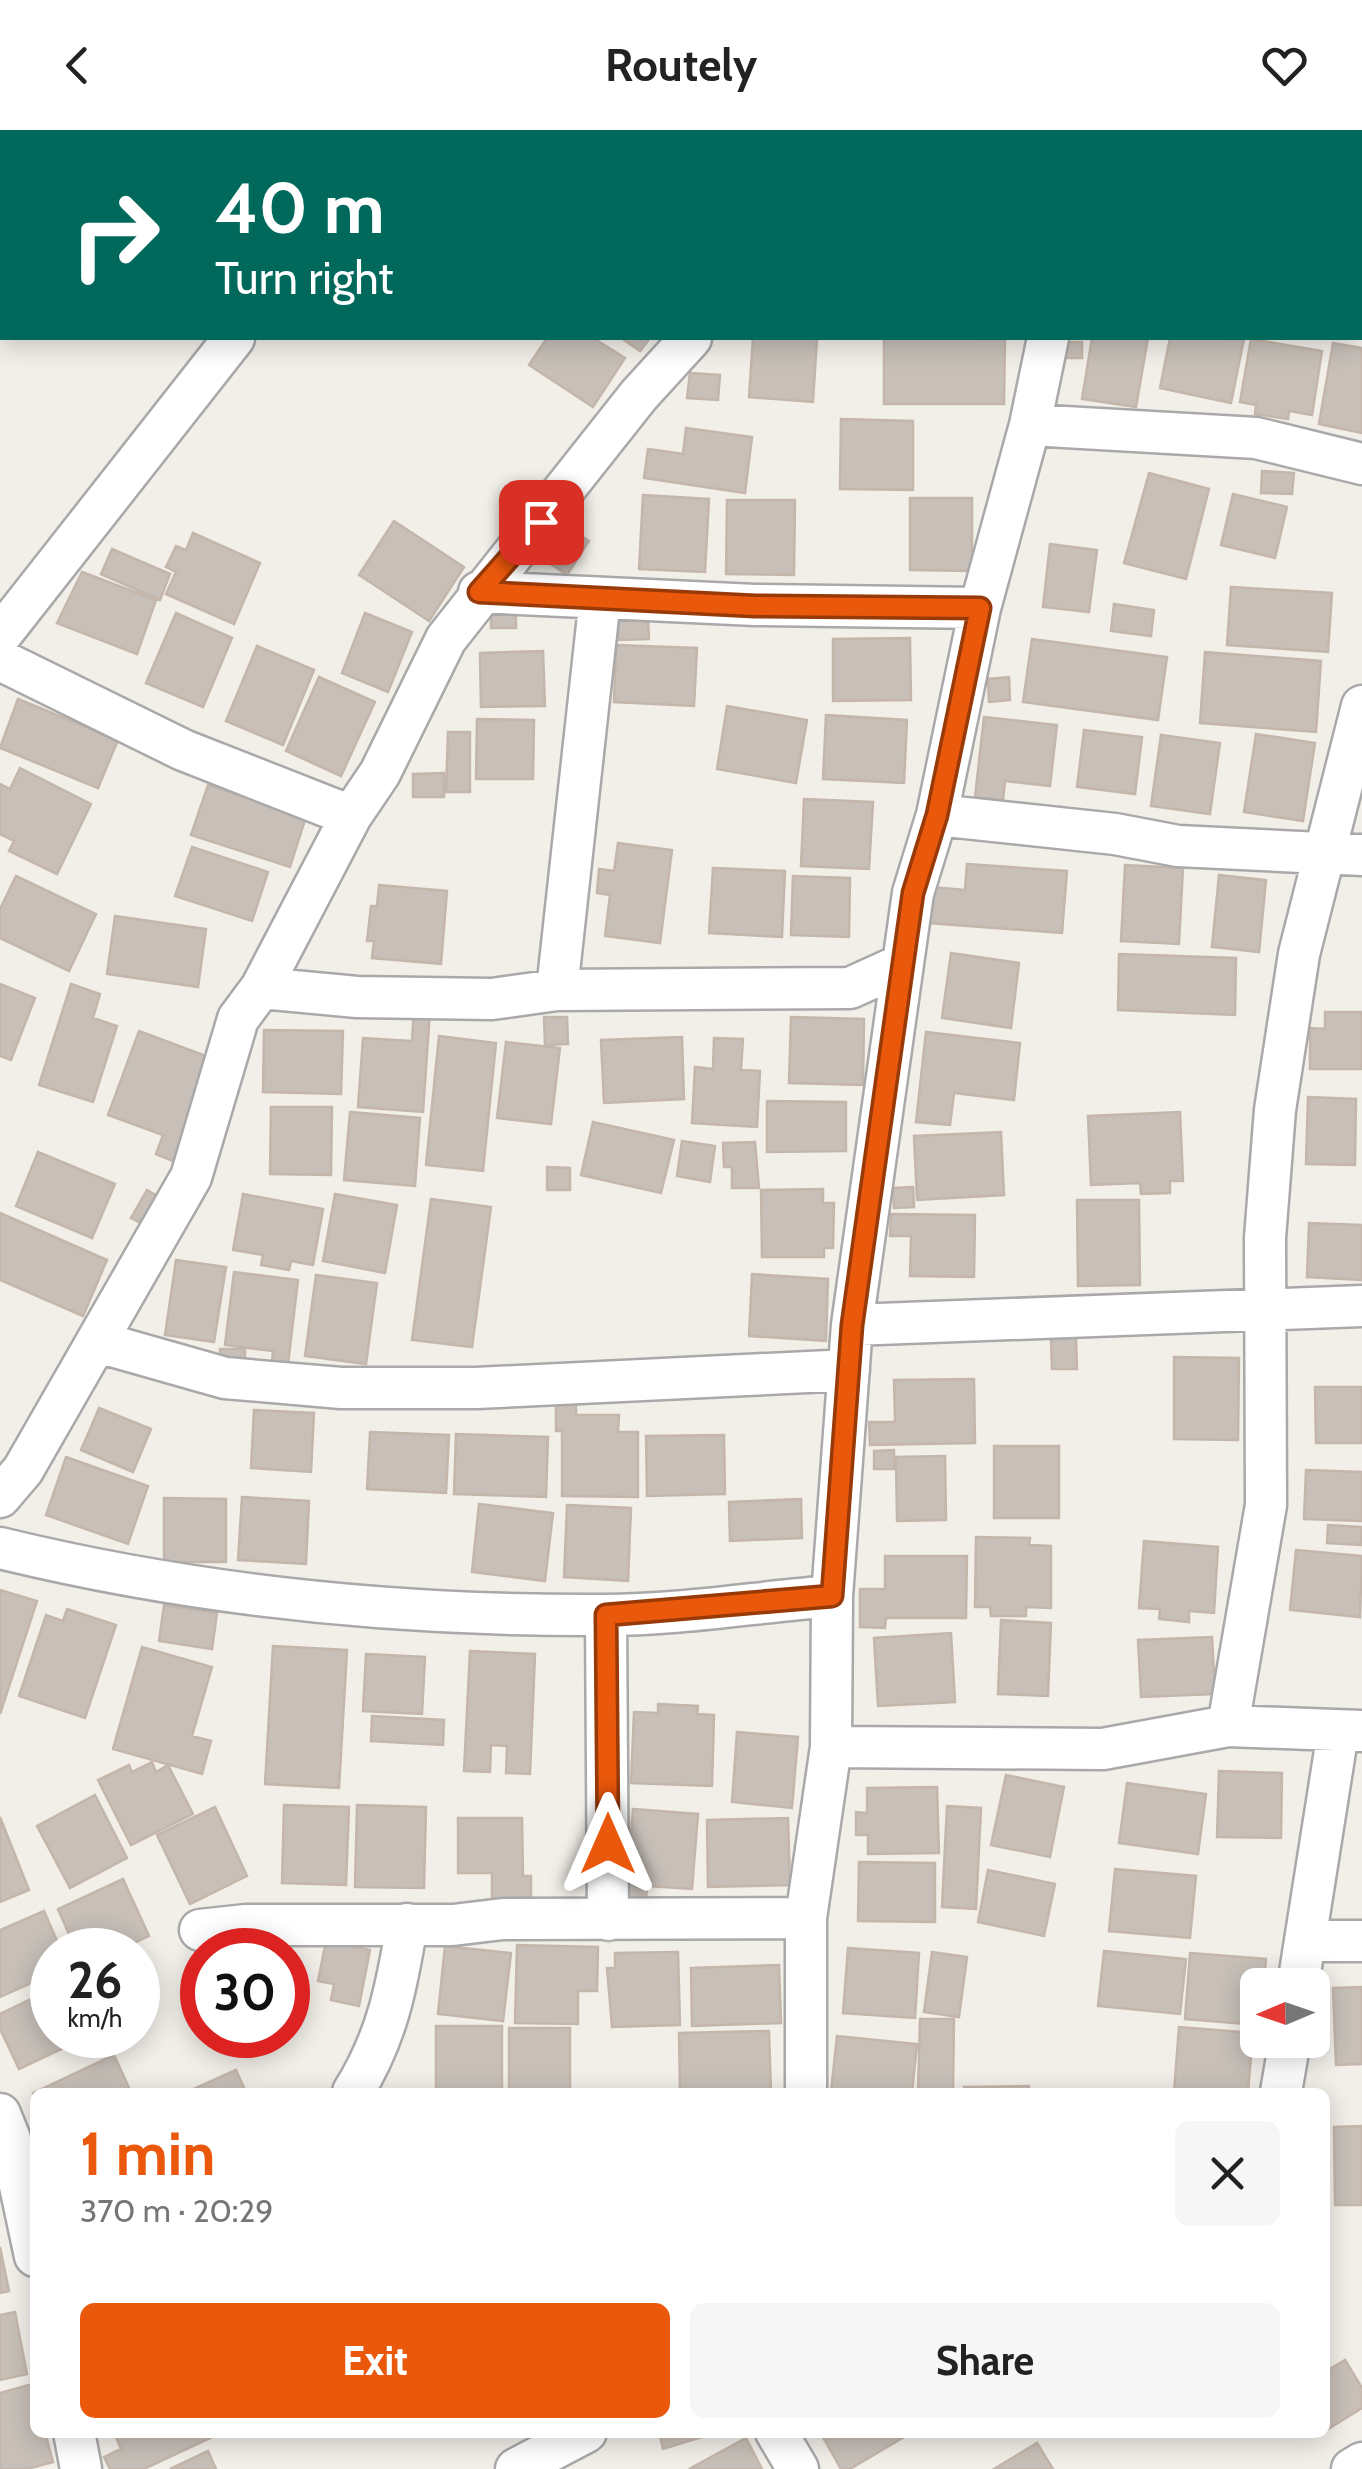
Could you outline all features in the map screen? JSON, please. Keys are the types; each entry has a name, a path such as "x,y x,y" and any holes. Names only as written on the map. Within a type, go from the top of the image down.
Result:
{"street":[{"path":"0,636 232,340"},
{"path":"0,1497 22,1470 192,1177 238,1019 262,988 350,816 380,773 446,639 479,592 541,522 639,395 689,340"},
{"path":"806,2088 806,1918 831,1748 832,1596 852,1325 913,893 937,815 980,608 1030,425 1048,340"},
{"path":"1030,425 1256,438 1362,464"},
{"path":"479,592 980,608"},
{"path":"557,990 600,598"},
{"path":"0,660 183,750 350,816"},
{"path":"1228,1726 1266,1504 1265,1238 1275,1110 1299,954 1344,856 1362,706"},
{"path":"937,815 1114,834 1178,846 1344,856"},
{"path":"262,988 357,997 492,999 557,990 850,988 902,964"},
{"path":"852,1325 1362,1306"},
{"path":"98,1342 225,1378 341,1388 476,1388 849,1370"},
{"path":"0,1548 89,1570 296,1602 606,1615 832,1596"},
{"path":"606,1615 608,1920"},
{"path":"831,1748 1103,1749 1228,1726 1350,1732 1301,1968"},
{"path":"218,1928 806,1918"},
{"path":"356,2088 374,2059 394,2009 407,1924"},
{"path":"1306,1940 1362,1941"},
{"path":"1282,2088 1287,2058"},
{"path":"0,2114 30,2236"},
{"path":"75,2438 82,2469"},
{"path":"516,2469 575,2438"},
{"path":"780,2438 798,2469"},
{"path":"1352,2469 1362,2463"}],"building":[{"path":"546,340 596,340 625,358 593,407 529,365"},
{"path":"624,340 648,340 640,351"},
{"path":"753,340 817,340 813,402 749,397"},
{"path":"884,340 1005,340 1004,404 884,404"},
{"path":"1092,340 1148,340 1136,407 1082,399"},
{"path":"1170,340 1244,340 1231,403 1160,388"},
{"path":"1251,340 1322,351 1312,415 1289,411 1288,419 1255,414 1256,405 1240,402"},
{"path":"1061,342 1082,342 1082,358 1061,358"},
{"path":"1333,343 1362,348 1362,433 1319,424"},
{"path":"690,373 720,375 718,400 687,398"},
{"path":"841,419 913,421 913,490 840,489"},
{"path":"686,428 752,437 745,493 644,478 648,449 683,454"},
{"path":"1262,471 1294,473 1292,494 1261,493"},
{"path":"1149,473 1209,489 1186,579 1124,563"},
{"path":"1233,494 1287,507 1275,558 1221,545"},
{"path":"643,495 709,499 705,572 639,569"},
{"path":"910,498 972,498 972,571 910,570"},
{"path":"727,500 795,500 794,575 726,574"},
{"path":"394,521 464,567 429,621 359,575"},
{"path":"563,525 589,541 567,575 542,558"},
{"path":"193,533 260,563 234,624 166,594 176,572 166,567 176,546 186,550"},
{"path":"1050,544 1097,550 1089,612 1043,607"},
{"path":"112,549 170,574 160,600 101,574"},
{"path":"82,572 156,600 137,654 57,623"},
{"path":"1231,587 1332,593 1328,652 1227,645"},
{"path":"1114,604 1154,610 1151,636 1111,631"},
{"path":"491,607 516,608 516,628 491,628"},
{"path":"176,613 232,638 203,707 146,683"},
{"path":"365,613 412,632 388,692 342,673"},
{"path":"648,617 649,639 618,640 617,618"},
{"path":"910,638 911,700 833,701 833,639"},
{"path":"1032,639 1167,657 1158,720 1023,702"},
{"path":"616,645 697,648 694,706 614,702"},
{"path":"257,646 314,670 283,745 226,721"},
{"path":"543,651 545,706 481,707 480,653"},
{"path":"1205,652 1321,661 1316,732 1200,723"},
{"path":"319,677 375,702 341,776 286,751"},
{"path":"1009,677 1010,700 989,702 988,679"},
{"path":"18,699 118,740 98,788 0,748"},
{"path":"727,706 807,720 796,783 717,769"},
{"path":"826,715 907,720 904,783 823,779"},
{"path":"984,717 1057,725 1050,786 1005,781 1003,800 975,797"},
{"path":"477,719 534,720 533,779 476,779"},
{"path":"1084,730 1142,737 1135,794 1077,787"},
{"path":"448,732 470,732 470,792 446,792"},
{"path":"1256,734 1315,743 1303,821 1244,812"},
{"path":"1161,735 1220,743 1210,814 1151,806"},
{"path":"20,768 91,804 57,874 9,851 14,841 0,834 0,784 10,789"},
{"path":"444,773 444,797 413,797 413,774"},
{"path":"208,785 306,817 290,867 191,835"},
{"path":"804,799 873,802 869,869 801,866"},
{"path":"618,843 672,850 660,943 605,936 610,895 597,893 599,869 614,871"},
{"path":"192,847 268,872 252,921 175,896"},
{"path":"967,864 1067,871 1062,933 929,923 932,887 965,890"},
{"path":"1125,865 1183,868 1179,944 1121,941"},
{"path":"713,868 785,871 782,937 709,933"},
{"path":"1219,875 1266,880 1259,952 1212,947"},
{"path":"16,876 96,914 69,971 0,938 0,909"},
{"path":"793,876 850,878 849,937 791,935"},
{"path":"379,885 447,891 441,964 372,958 374,941 367,941 371,906 377,906"},
{"path":"115,916 206,929 198,987 107,974"},
{"path":"951,953 1019,963 1011,1028 942,1018"},
{"path":"1119,954 1236,958 1235,1015 1118,1010"},
{"path":"0,984 35,998 11,1060 0,1056"},
{"path":"71,984 100,994 93,1018 117,1026 93,1102 39,1085"},
{"path":"414,1009 430,1011 423,1112 358,1107 363,1038 412,1041"},
{"path":"1325,1012 1362,1012 1362,1069 1310,1069 1310,1028 1325,1029"},
{"path":"544,1017 567,1017 568,1044 545,1045"},
{"path":"791,1017 864,1019 863,1085 789,1083"},
{"path":"264,1030 343,1031 341,1094 263,1092"},
{"path":"139,1031 214,1059 185,1166 156,1154 163,1135 108,1115"},
{"path":"926,1032 1020,1043 1014,1100 954,1093 950,1125 916,1122"},
{"path":"439,1036 496,1043 483,1171 426,1165"},
{"path":"682,1037 684,1099 604,1103 601,1040"},
{"path":"714,1038 743,1039 741,1070 760,1071 757,1127 692,1123 695,1067 713,1069"},
{"path":"506,1042 560,1048 551,1124 497,1118"},
{"path":"1308,1097 1356,1099 1355,1165 1306,1164"},
{"path":"767,1101 846,1102 846,1151 767,1152"},
{"path":"271,1107 332,1107 331,1175 270,1174"},
{"path":"350,1112 420,1118 415,1186 344,1180"},
{"path":"1180,1112 1183,1181 1170,1181 1170,1193 1141,1194 1140,1183 1091,1185 1088,1116"},
{"path":"593,1122 674,1140 661,1193 581,1175"},
{"path":"1001,1132 1004,1195 917,1200 914,1136"},
{"path":"682,1141 715,1146 710,1182 677,1176"},
{"path":"755,1142 759,1188 732,1188 732,1167 724,1167 723,1143"},
{"path":"38,1152 115,1184 92,1238 16,1206"},
{"path":"547,1167 570,1168 570,1190 547,1190"},
{"path":"913,1187 914,1207 894,1208 893,1188"},
{"path":"823,1189 823,1203 834,1203 833,1248 824,1248 824,1257 762,1257 761,1190"},
{"path":"147,1190 161,1198 145,1225 131,1218"},
{"path":"243,1194 323,1209 313,1265 291,1261 289,1270 261,1265 263,1255 233,1250"},
{"path":"335,1194 397,1205 385,1273 323,1261"},
{"path":"431,1199 491,1207 472,1347 412,1340"},
{"path":"1077,1200 1139,1200 1140,1285 1078,1286"},
{"path":"0,1213 107,1260 83,1316 0,1280"},
{"path":"891,1214 975,1215 974,1277 910,1276 911,1236 890,1236"},
{"path":"1309,1223 1362,1225 1362,1280 1307,1277"},
{"path":"176,1260 226,1267 214,1342 165,1335"},
{"path":"234,1272 298,1280 288,1364 272,1362 273,1351 225,1345"},
{"path":"752,1274 828,1279 826,1341 749,1336"},
{"path":"316,1275 377,1283 366,1364 305,1356"},
{"path":"1076,1338 1077,1369 1052,1369 1051,1339"},
{"path":"220,1349 245,1349 245,1365 220,1366"},
{"path":"1174,1357 1239,1358 1238,1440 1174,1439"},
{"path":"974,1379 975,1443 870,1445 869,1422 895,1422 894,1380"},
{"path":"1315,1387 1362,1387 1362,1443 1316,1443"},
{"path":"556,1403 576,1403 576,1415 619,1415 618,1432 638,1432 638,1497 562,1496 562,1431 556,1431"},
{"path":"99,1408 151,1429 133,1472 81,1450"},
{"path":"254,1410 314,1413 311,1472 251,1468"},
{"path":"370,1432 449,1435 446,1493 367,1489"},
{"path":"456,1434 548,1437 546,1497 454,1494"},
{"path":"724,1435 725,1494 647,1496 646,1436"},
{"path":"994,1446 1059,1446 1059,1518 994,1518"},
{"path":"894,1450 894,1469 874,1469 874,1451"},
{"path":"945,1456 946,1520 897,1521 896,1457"},
{"path":"66,1457 148,1486 128,1544 46,1515"},
{"path":"1306,1470 1362,1472 1362,1521 1304,1519"},
{"path":"242,1497 309,1501 306,1564 238,1560"},
{"path":"164,1498 226,1499 226,1562 164,1562"},
{"path":"801,1499 802,1538 730,1541 729,1502"},
{"path":"479,1504 553,1513 545,1581 472,1572"},
{"path":"567,1505 631,1508 628,1581 564,1577"},
{"path":"1328,1525 1362,1527 1361,1545 1327,1543"},
{"path":"976,1537 1030,1538 1029,1545 1051,1546 1051,1608 1026,1607 1026,1616 991,1616 990,1607 975,1607"},
{"path":"1144,1541 1218,1547 1214,1613 1189,1611 1189,1622 1159,1619 1160,1609 1139,1608"},
{"path":"1296,1550 1362,1556 1360,1617 1290,1610"},
{"path":"885,1556 967,1556 966,1618 886,1618 885,1628 860,1627 860,1589 885,1589"},
{"path":"0,1590 37,1601 0,1714"},
{"path":"164,1605 217,1613 212,1649 159,1641"},
{"path":"67,1609 116,1625 85,1718 19,1696 46,1615 63,1621"},
{"path":"1001,1620 1051,1623 1048,1696 998,1694"},
{"path":"951,1633 955,1702 878,1706 874,1638"},
{"path":"1212,1637 1215,1694 1141,1697 1138,1640"},
{"path":"273,1646 347,1650 339,1788 265,1784"},
{"path":"142,1647 212,1667 192,1736 211,1741 202,1774 113,1749"},
{"path":"470,1651 535,1654 530,1774 506,1773 507,1746 491,1745 490,1772 464,1771"},
{"path":"366,1654 425,1657 422,1714 363,1711"},
{"path":"658,1704 698,1706 697,1714 714,1715 712,1786 631,1783 634,1712 658,1713"},
{"path":"372,1716 444,1720 443,1745 371,1741"},
{"path":"737,1732 798,1737 792,1808 732,1802"},
{"path":"152,1762 156,1772 168,1765 193,1814 131,1845 98,1780 129,1765 132,1772"},
{"path":"1219,1771 1282,1773 1281,1838 1217,1837"},
{"path":"1006,1775 1064,1787 1050,1857 991,1845"},
{"path":"1127,1783 1206,1794 1198,1854 1119,1843"},
{"path":"937,1787 939,1853 868,1854 868,1835 856,1835 856,1812 867,1813 867,1788"},
{"path":"95,1795 127,1858 70,1888 37,1826"},
{"path":"284,1805 349,1807 346,1885 282,1883"},
{"path":"357,1805 426,1807 424,1888 355,1887"},
{"path":"947,1806 981,1808 976,1909 942,1907"},
{"path":"215,1807 247,1876 190,1904 157,1835"},
{"path":"633,1809 698,1814 692,1889 647,1886 646,1902 626,1900"},
{"path":"0,1817 29,1890 0,1902"},
{"path":"458,1818 522,1818 523,1876 531,1876 531,1899 492,1898 492,1873 458,1873"},
{"path":"788,1818 790,1885 708,1887 707,1820"},
{"path":"859,1862 935,1863 935,1922 858,1921"},
{"path":"1115,1869 1196,1876 1190,1938 1109,1931"},
{"path":"988,1870 1055,1884 1044,1936 978,1922"},
{"path":"123,1879 145,1928 66,1928 58,1909"},
{"path":"44,1911 51,1928 30,1928 30,1984 0,1997 0,1930"},
{"path":"326,1941 370,1950 359,2006 331,2000 334,1984 318,1981"},
{"path":"517,1945 598,1947 597,1991 578,1991 578,2024 515,2023"},
{"path":"445,1946 511,1953 503,2021 438,2014"},
{"path":"848,1948 919,1953 915,2018 843,2013"},
{"path":"1104,1951 1186,1959 1180,2014 1098,2006"},
{"path":"678,1952 680,2025 612,2027 607,1968 615,1968 615,1953"},
{"path":"932,1952 967,1957 959,2017 924,2012"},
{"path":"1190,1953 1266,1959 1265,1968 1240,1968 1240,2024 1185,2019"},
{"path":"779,1965 781,2023 692,2026 691,1968"},
{"path":"1362,1987 1362,2064 1336,2065 1333,1988"},
{"path":"30,2000 30,2058 42,2058 19,2069 0,2029 0,2014"},
{"path":"920,2019 954,2019 953,2088 918,2088"},
{"path":"436,2026 502,2026 502,2088 436,2088"},
{"path":"1179,2027 1240,2032 1240,2058 1251,2058 1248,2088 1174,2088"},
{"path":"509,2028 570,2028 570,2088 509,2088"},
{"path":"769,2031 771,2088 680,2088 679,2033"},
{"path":"837,2036 917,2044 912,2088 831,2088"},
{"path":"115,2058 129,2088 44,2088"},
{"path":"236,2070 244,2088 196,2088"},
{"path":"1029,2086 1029,2088 964,2088"},
{"path":"1362,2126 1362,2205 1335,2205 1334,2127"},
{"path":"0,2247 9,2291 0,2293"},
{"path":"15,2312 27,2374 0,2380 0,2315"},
{"path":"1345,2360 1362,2388 1362,2408 1330,2428 1330,2369"},
{"path":"30,2385 30,2438 47,2438 53,2462 27,2469 0,2469 0,2393"},
{"path":"116,2438 210,2438 144,2469 110,2469 104,2457 121,2449"},
{"path":"660,2438 699,2438 663,2449"},
{"path":"746,2438 762,2469 689,2469"},
{"path":"823,2438 902,2438 850,2469 841,2469"},
{"path":"1037,2443 1053,2469 994,2469"},
{"path":"208,2451 216,2469 170,2469"}],"route":[{"path":"541,522 479,592 755,606 980,608 937,815 913,893 852,1325 832,1596 606,1615 608,1844"}]}
